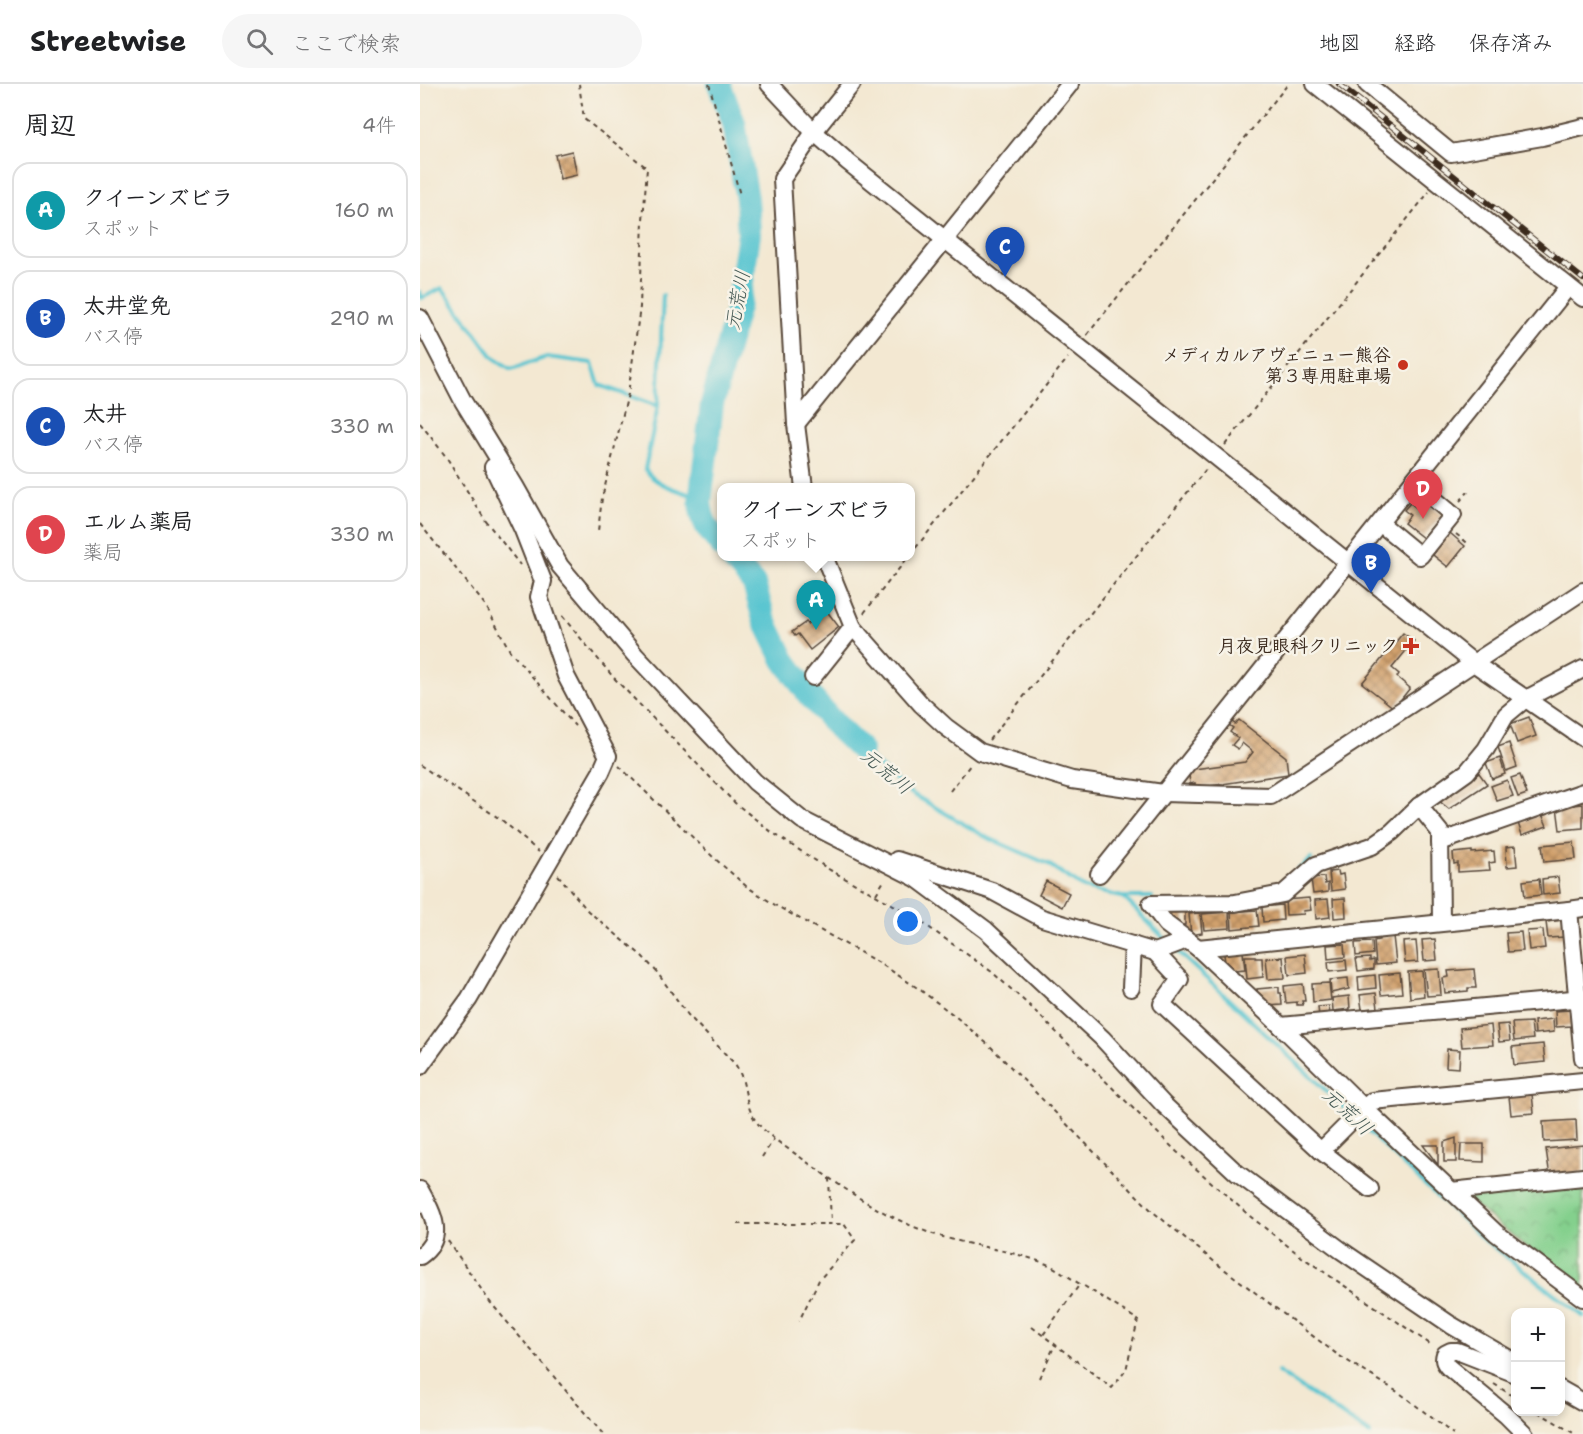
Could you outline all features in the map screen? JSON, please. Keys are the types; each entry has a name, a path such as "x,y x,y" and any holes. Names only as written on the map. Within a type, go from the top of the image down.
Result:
{"street":[{"path":"769,84 814,132 1077,347 1475,664 1524,700 1583,738"},
{"path":"803,483 796,424 782,179 814,132 852,84"},
{"path":"796,424 1071,84"},
{"path":"1315,84 1583,298"},
{"path":"1368,84 1452,153 1542,137 1583,127"},
{"path":"1099,873 1568,287"},
{"path":"420,318 464,401 560,566 635,655 754,782 802,820 916,879 986,930 1102,1038 1163,1104 1237,1173 1342,1251 1451,1325 1513,1362"},
{"path":"420,1066 469,999 601,772 608,756 566,676 538,597 543,581 523,530 464,401"},
{"path":"1380,523 1420,556 1453,515 1413,482"},
{"path":"826,561 853,627 921,704 946,727 980,752 1072,780 1163,793 1271,796 1583,591"},
{"path":"813,677 853,627"},
{"path":"1583,669 1524,700 1506,715 1486,749 1467,772 1419,806 1392,832 1372,846 1316,865 1283,894 1235,903 1151,904 1166,924 1281,1026 1357,1115 1451,1191 1496,1233 1583,1298"},
{"path":"1440,842 1583,792"},
{"path":"1419,806 1440,832 1441,922"},
{"path":"888,864 896,860 960,880 992,891 1042,918 1158,951 1188,943 1576,909 1583,1058"},
{"path":"1131,988 1133,945"},
{"path":"1158,951 1180,980 1162,1004 1321,1151 1370,1189"},
{"path":"1281,1026 1580,998"},
{"path":"1321,1151 1372,1101 1583,1081"},
{"path":"1451,1191 1583,1177"},
{"path":"420,1190 436,1224 433,1240 420,1256"},
{"path":"1511,1372 1457,1351 1445,1354 1444,1362 1448,1367 1506,1415 1525,1434"},
{"path":"1565,1390 1583,1395"},
{"path":"1565,1392 1583,1402"}],"path":[{"path":"579,84 584,119 647,168 640,307 628,394 602,498 598,531"},
{"path":"709,84 740,195"},
{"path":"915,550 1288,84"},
{"path":"950,791 1438,181"},
{"path":"420,423 447,458 485,520 520,566"},
{"path":"420,524 486,606 510,651 574,726"},
{"path":"853,627 906,561"},
{"path":"558,611 614,678 735,803 773,833 830,870 876,894 918,920 992,972 1030,1006 1177,1152 1251,1217 1302,1257 1445,1354"},
{"path":"608,756 746,886 775,905 881,964 920,989 955,1016 991,1047 1152,1211 1215,1263 1338,1354 1401,1394 1453,1434"},
{"path":"420,765 503,821 548,862 588,911 642,956 656,971 688,1015 735,1064 743,1080 746,1102 752,1115 761,1128 774,1139 875,1208 924,1231 1048,1265 1138,1320 1126,1370 1112,1388 1032,1327"},
{"path":"876,894 888,864"},
{"path":"762,1157 774,1139"},
{"path":"829,1178 831,1224"},
{"path":"436,1224 490,1302 603,1434"},
{"path":"737,1224 844,1224 855,1240 819,1280 799,1321"},
{"path":"1043,1335 1080,1284"},
{"path":"1039,1378 1055,1345"},
{"path":"1489,1381 1511,1395"},
{"path":"1545,1416 1575,1434"}],"green space":[{"path":"1583,1183 1583,1293 1462,1195"}],"building":[{"path":"572,151 577,175 560,179 555,155"},
{"path":"1423,500 1442,515 1423,538 1404,523 1410,515 1404,510 1410,503 1417,508"},
{"path":"1450,533 1465,546 1448,567 1433,555 1436,551 1432,549 1444,534 1448,537"},
{"path":"826,610 839,627 810,650 798,634 795,636 792,632"},
{"path":"1403,633 1414,641 1392,668 1399,674 1397,677 1410,688 1394,708 1362,683"},
{"path":"1529,717 1536,736 1517,743 1510,724"},
{"path":"1239,720 1286,757 1288,774 1196,788 1195,783 1190,784 1189,774 1194,769 1245,762 1253,752 1242,743 1238,749 1232,745 1238,738 1230,732 1233,728 1229,725"},
{"path":"1509,743 1517,767 1506,771 1498,747"},
{"path":"1500,758 1505,774 1492,779 1486,763"},
{"path":"1479,773 1487,784 1449,809 1438,800"},
{"path":"1520,775 1527,794 1518,797 1511,778"},
{"path":"1507,780 1513,796 1497,801 1491,786"},
{"path":"1583,804 1583,828 1560,830 1557,807"},
{"path":"1542,814 1547,826 1522,835 1518,823"},
{"path":"1574,842 1576,859 1544,862 1542,845"},
{"path":"1515,846 1517,866 1507,867 1506,847"},
{"path":"1472,851 1472,853 1494,851 1495,862 1489,863 1490,870 1458,872 1458,863 1454,864 1453,853"},
{"path":"1338,871 1339,875 1343,874 1345,889 1331,891 1329,872"},
{"path":"1324,877 1325,884 1328,883 1328,892 1313,894 1311,878"},
{"path":"1558,877 1560,893 1543,895 1542,879"},
{"path":"1539,879 1541,895 1525,897 1523,881"},
{"path":"1046,881 1069,893 1062,907 1039,895"},
{"path":"1309,898 1311,910 1303,911 1304,914 1286,915 1285,900"},
{"path":"1345,898 1346,917 1334,918 1333,899"},
{"path":"1328,899 1330,917 1316,919 1315,900"},
{"path":"1282,905 1283,920 1263,922 1262,907"},
{"path":"1257,910 1259,926 1232,929 1231,912"},
{"path":"1168,912 1185,912 1185,925 1177,925 1177,921 1170,921"},
{"path":"1229,912 1230,928 1204,930 1202,914"},
{"path":"1200,913 1202,933 1191,935 1189,914"},
{"path":"1563,920 1565,937 1548,938 1546,922"},
{"path":"1543,930 1545,948 1529,950 1527,931"},
{"path":"1521,932 1523,951 1508,952 1506,933"},
{"path":"1393,936 1396,963 1376,965 1374,941"},
{"path":"1435,939 1437,960 1424,961 1422,940"},
{"path":"1416,941 1418,962 1405,963 1403,942"},
{"path":"1372,942 1373,954 1356,956 1355,943"},
{"path":"1344,944 1345,957 1328,959 1327,945"},
{"path":"1243,952 1245,970 1223,972 1224,954"},
{"path":"1305,954 1307,973 1289,975 1287,956"},
{"path":"1245,956 1262,958 1263,977 1247,979"},
{"path":"1283,957 1285,978 1268,979 1266,958"},
{"path":"1370,958 1370,961 1374,960 1374,969 1358,971 1356,959"},
{"path":"1346,960 1347,970 1329,972 1328,962"},
{"path":"1439,969 1441,995 1427,996 1424,970"},
{"path":"1474,969 1476,988 1445,993 1443,978 1449,977 1448,971"},
{"path":"1422,971 1424,996 1410,998 1408,972"},
{"path":"1400,973 1402,993 1381,995 1379,975"},
{"path":"1375,975 1376,988 1359,990 1358,977"},
{"path":"1348,978 1349,989 1331,993 1330,980"},
{"path":"1329,983 1331,1000 1313,1002 1312,984"},
{"path":"1303,984 1305,1001 1302,1001 1303,1005 1297,1005 1297,1002 1286,1003 1284,986"},
{"path":"1279,987 1282,1005 1259,1004 1257,989"},
{"path":"1376,993 1378,1008 1362,1009 1360,995"},
{"path":"1349,996 1350,1009 1333,1011 1332,998"},
{"path":"1329,1006 1330,1016 1319,1016 1318,1007"},
{"path":"1570,1010 1572,1026 1556,1027 1555,1011"},
{"path":"1553,1019 1554,1032 1535,1034 1534,1021"},
{"path":"1531,1022 1533,1039 1514,1041 1512,1023"},
{"path":"1508,1024 1510,1041 1499,1042 1497,1025"},
{"path":"1491,1025 1493,1045 1462,1047 1460,1028"},
{"path":"1543,1044 1545,1062 1514,1065 1512,1047"},
{"path":"1447,1049 1460,1050 1459,1068 1446,1067"},
{"path":"1532,1094 1534,1113 1511,1115 1509,1096"},
{"path":"1576,1120 1577,1140 1544,1142 1543,1122"},
{"path":"1456,1138 1456,1162 1444,1162 1444,1142"},
{"path":"1461,1144 1484,1144 1484,1162 1460,1161"},
{"path":"1423,1145 1438,1145 1438,1165"},
{"path":"1583,1145 1583,1172 1550,1177 1546,1149"}],"waterway":[{"name":"元荒川","path":"717,540 706,526 700,502 712,404 739,303 749,234 747,199 734,123 719,84"},
{"path":"420,292 422,298 442,288 493,357 511,369 547,357 592,363 599,385 658,406 645,469 649,475 662,484 700,498"},
{"path":"658,406 663,295"},
{"name":"元荒川","path":"734,561 754,584 764,619 784,660 809,695 861,750"},
{"name":"元荒川","path":"861,750 909,792 986,837 1048,864 1084,888 1122,897 1152,897"},
{"name":"元荒川","path":"1296,872 1311,859"},
{"name":"元荒川","path":"1123,897 1169,943"},
{"name":"元荒川","path":"1176,950 1352,1115"},
{"name":"元荒川","path":"1357,1121 1483,1239 1583,1316"},
{"path":"1278,1372 1370,1434"}],"railway":[{"path":"1339,84 1583,279"}],"place":[{"name":"太井","path":"1005,277"},
{"name":"メディカルアヴェニュー熊谷 第３専用駐車場","path":"1403,365"},
{"name":"エルム薬局","path":"1423,519"},
{"name":"太井堂免","path":"1371,593"},
{"name":"クイーンズビラ","path":"816,630"},
{"name":"月夜見眼科クリニック","path":"1411,646"}]}
